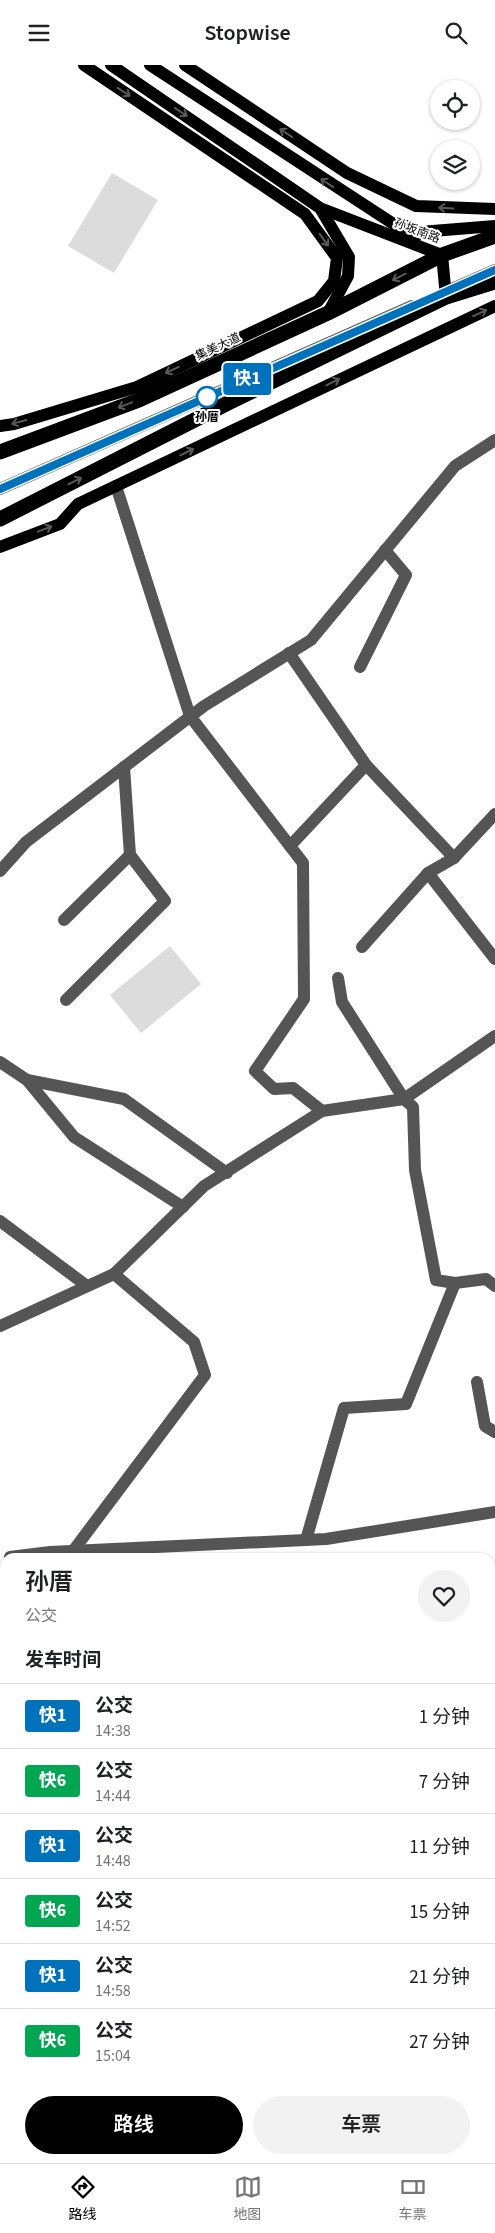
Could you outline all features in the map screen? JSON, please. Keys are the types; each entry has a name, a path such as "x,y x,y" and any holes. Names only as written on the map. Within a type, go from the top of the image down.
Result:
{"highway":[{"name":"集美大道","path":"0,452 139,400 328,313 442,255 495,236"},
{"path":"0,519 230,402 446,297 495,282"}],"main road":[{"path":"84,65 305,214"},
{"name":"孙坂南路","path":"111,65 320,208 442,255"},
{"name":"孙坂南路","path":"150,65 355,201 442,255"},
{"path":"185,65 347,173"},
{"path":"264,140 347,173 416,206 495,209"},
{"path":"0,426 14,424 137,387 318,301 334,281 337,257 305,214 250,159"},
{"path":"355,201 420,232 495,226"},
{"path":"320,208 349,257 348,276 328,313"},
{"path":"442,255 446,297"},
{"path":"0,547 60,524 78,504 495,306"},
{"path":"219,348 261,344"}],"street":[{"path":"0,489 495,270"},
{"path":"0,871 26,842 204,706 311,639 455,466 495,440"},
{"path":"116,486 190,717 303,863 304,999 255,1071 274,1089 293,1088 322,1111"},
{"path":"360,667 406,575 384,550"},
{"path":"289,653 366,765 454,858"},
{"path":"290,846 366,765"},
{"path":"66,1000 165,901 130,855 124,767"},
{"path":"362,947 428,873 454,858 495,815"},
{"path":"64,919 130,855"},
{"path":"428,873 495,959"},
{"path":"338,978 342,1002 404,1099 413,1107 414,1170 436,1280 455,1283 486,1279 495,1285"},
{"path":"0,1326 114,1274 204,1186 322,1111 404,1099 495,1035"},
{"path":"0,1062 27,1080 74,1137 183,1207"},
{"path":"27,1080 124,1099 227,1173"},
{"path":"0,1221 87,1287"},
{"path":"75,1553 205,1375 194,1341 114,1274"},
{"path":"306,1540 344,1408 406,1404 455,1283"},
{"path":"477,1382 486,1426 495,1432"},
{"path":"91,1553 326,1539 495,1512"}],"shaded area":[{"path":"112,173 158,200 114,273 68,246"},
{"path":"170,946 201,984 141,1033 110,995"}],"bus line":[{"name":"快1","path":"0,489 495,270"}],"place":[{"name":"孙厝","path":"207,397"}]}
